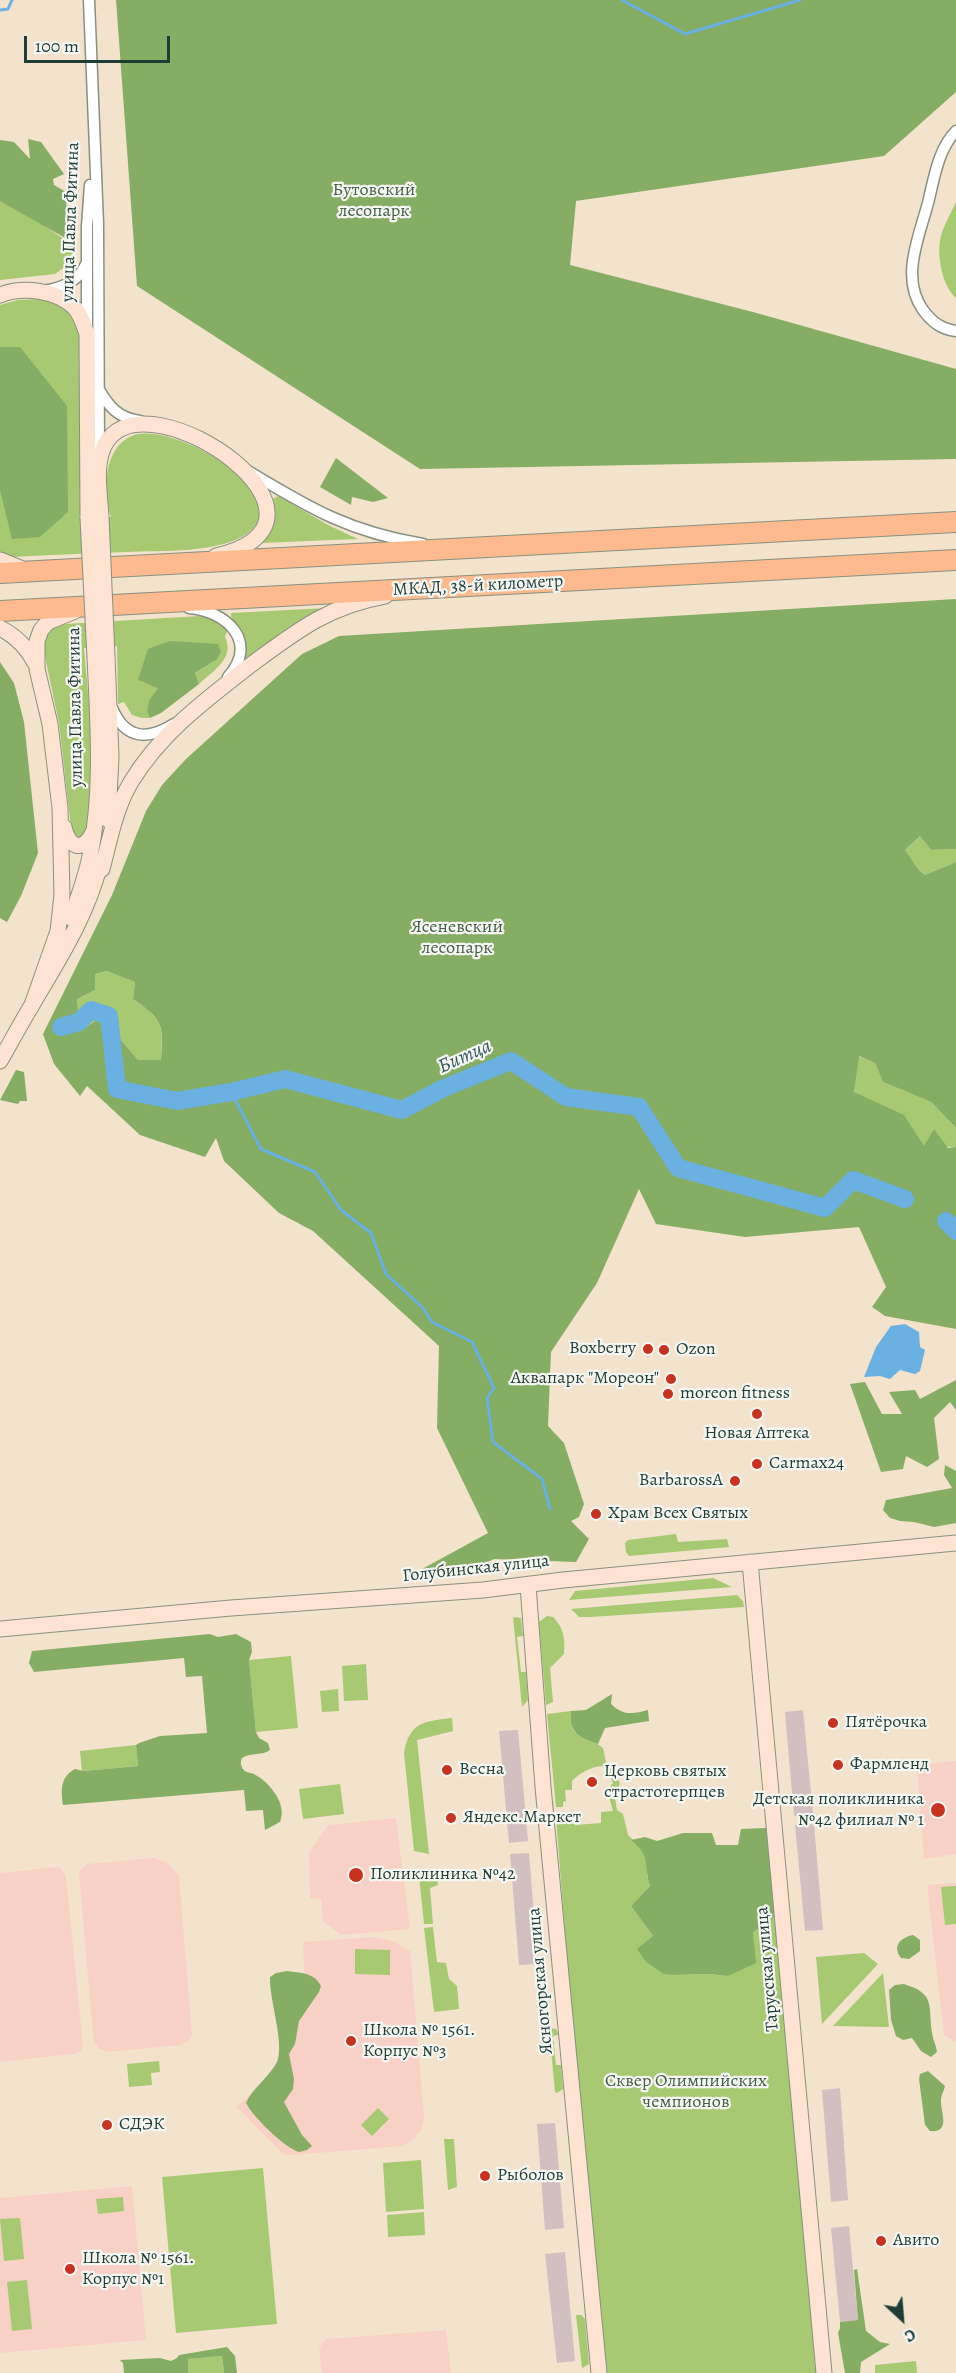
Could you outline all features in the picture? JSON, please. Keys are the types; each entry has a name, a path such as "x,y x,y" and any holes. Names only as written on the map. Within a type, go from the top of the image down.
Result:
{"highway":[{"path":"0,573 956,522"},
{"name":"МКАД, 38-й километр","path":"0,611 956,560"}],"main road":[{"path":"0,295 17,291 38,291 64,300 75,309 87,334"},
{"name":"улица Павла Фитина","path":"32,1005 70,922 90,858 95,830 101,658 87,334"},
{"path":"99,470 102,449 107,440 117,431 146,422 178,429 195,437 243,468 264,494 268,516 257,537 243,547 205,559 155,565"},
{"name":"улица Павла Фитина","path":"94,518 99,470"},
{"path":"0,560 31,572"},
{"path":"97,873 102,869 118,806 130,783 152,752 184,717 298,629 327,614 377,598 434,588"},
{"path":"32,1005 58,931 62,896 60,808 50,724 37,669 36,641 48,622 75,611 120,605"},
{"path":"0,628 14,635 24,645 37,669"},
{"name":"улица Павла Фитина","path":"0,1061 80,922 97,873 107,829 110,799 110,704 101,658"},
{"path":"60,808 66,834 77,846 89,841 95,830"},
{"name":"Голубинская улица","path":"0,1629 231,1608 483,1590 956,1543"},
{"name":"Тарусская улица","path":"750,1562 824,2373"},
{"name":"Ясногорская улица","path":"528,1585 543,1787 599,2373"}],"street":[{"path":"89,0 94,134"},
{"path":"956,131 939,159 913,262 912,280 918,303 932,323 956,332"},
{"name":"улица Павла Фитина","path":"87,334 87,226 94,134"},
{"name":"улица Павла Фитина","path":"94,134 98,224 99,470"},
{"path":"38,291 54,289 71,282 85,268 87,261"},
{"path":"98,387 111,408 120,416 146,422"},
{"path":"243,468 327,517 357,529 387,538 424,544 483,548"},
{"path":"120,605 200,609 216,614 227,621 239,640 241,651 239,662 219,688"},
{"path":"110,704 121,725 139,735 151,735 184,717"}],"shaded area":[{"path":"803,1710 813,1814 794,1816 785,1712"},
{"path":"518,1730 528,1841 509,1843 499,1731"},
{"name":"Детская поликлиника №42 филиал № 1","path":"956,1761 956,1854 924,1859 917,1765"},
{"name":"Поликлиника №42","path":"396,1818 410,1929 341,1935 323,1921 321,1899 310,1898 309,1853 328,1825"},
{"path":"814,1824 823,1930 805,1931 795,1825"},
{"path":"529,1853 538,1964 519,1965 510,1854"},
{"path":"153,1858 166,1862 179,1876 192,2035 181,2045 108,2052 99,2049 94,2042 79,1871 87,1864"},
{"path":"57,1867 62,1869 66,1877 83,2046 80,2052 73,2054 0,2062 0,1873"},
{"path":"956,1883 956,2042 944,2035 927,1885"},
{"name":"Школа № 1561. Корпус №3","path":"374,1937 393,1941 410,1951 424,2119 421,2130 415,2138 402,2146 283,2154 237,2107 277,2067 304,1971 303,1942"},
{"path":"840,2088 848,2200 831,2202 822,2090"},
{"path":"555,2123 564,2228 545,2230 537,2124"},
{"name":"Школа № 1561. Корпус №1","path":"132,2186 146,2340 0,2353 0,2198"},
{"path":"849,2226 858,2320 840,2322 831,2228"},
{"path":"565,2252 575,2361 557,2363 545,2254"},
{"path":"446,2330 451,2373 322,2373 319,2348 326,2339"}],"green space":[{"name":"Бутовский лесопарк","path":"116,0 956,0 956,92 884,156 576,201 570,265 753,312 956,369 956,459 420,469 137,286"},
{"path":"28,139 41,142 64,174 53,179 54,185 66,192 67,239 0,201 0,140 14,142 30,159"},
{"path":"0,196 76,247 69,264 55,274 0,280"},
{"path":"956,202 956,298 944,280 939,248 943,231"},
{"path":"40,299 54,303 65,310 80,333 81,511 79,518 111,517 106,483 115,450 132,436 150,434 174,439 200,449 245,481 258,499 260,517 248,533 221,545 189,550 13,557 0,553 0,305 18,300"},
{"path":"0,347 20,347 67,406 68,512 40,537 12,539 0,490"},
{"path":"336,458 388,498 373,502 352,497 351,505 320,487"},
{"path":"278,496 328,525 358,539 262,543 272,522 273,499"},
{"name":"Ясеневский лесопарк","path":"956,599 956,849 931,850 920,836 905,850 925,875 956,862 956,1128 931,1102 883,1082 875,1063 859,1056 854,1092 904,1115 924,1146 934,1129 948,1148 956,1147 956,1329 885,1316 872,1307 886,1287 859,1227 745,1237 656,1224 639,1189 597,1283 551,1352 548,1426 564,1443 584,1504 579,1517 571,1521 589,1539 576,1562 494,1559 470,1570 404,1579 488,1533 437,1428 439,1346 313,1231 279,1213 224,1161 216,1138 205,1157 140,1135 87,1086 80,1096 54,1064 43,1034 112,895 146,811 162,785 186,759 302,654 339,636","holes":["107,971 135,982 133,999 150,1012 159,1023 162,1037 161,1060 138,1060 110,1027 96,1021 80,1031 77,999 95,990 95,974"]},
{"path":"327,608 243,666 244,640 231,613"},
{"path":"200,616 215,620 227,631 225,657 216,669 199,684 194,674 216,660 158,688 147,712 150,718 132,715 124,702 118,704 117,646 84,648 92,745 92,796 84,839 74,836 59,723 44,652 44,636 55,626 65,624"},
{"path":"170,641 218,644 221,652 216,660 195,673 199,684 161,713 150,718 147,712 149,701 158,688 138,680 148,649"},
{"path":"0,662 14,683 24,722 38,853 21,896 7,922 0,918"},
{"path":"920,836 931,850 956,849 956,862 925,875 905,850"},
{"path":"108,971 135,982 133,999 156,1018 161,1030 161,1060 138,1060 110,1027 80,1032 77,999 95,990 95,974"},
{"path":"858,1056 875,1063 883,1082 931,1102 956,1128 956,1147 924,1146 854,1092"},
{"path":"16,1070 24,1072 27,1101 20,1101 18,1104 0,1100"},
{"path":"956,1380 956,1410 950,1402 934,1418 939,1459 927,1467 906,1456 903,1469 881,1472 850,1384 865,1382 882,1414 902,1414 889,1392 915,1390 920,1399"},
{"path":"945,1465 956,1471 956,1523 934,1527 900,1521 890,1518 883,1510 886,1500 952,1488 944,1475"},
{"path":"676,1534 678,1542 727,1539 729,1547 629,1556 626,1552 625,1543 628,1540"},
{"path":"713,1578 732,1587 569,1600 575,1591"},
{"path":"737,1595 743,1601 744,1607 590,1617 579,1617 571,1609"},
{"path":"547,1616 553,1617 560,1625 564,1639 564,1654 550,1668 553,1702 546,1705 539,1622"},
{"path":"513,1617 521,1618 523,1636 517,1637 521,1672 526,1672 528,1700 522,1707"},
{"path":"210,1634 218,1637 236,1634 251,1642 252,1652 249,1660 256,1732 259,1738 268,1743 270,1750 242,1758 241,1764 244,1770 260,1778 276,1794 282,1815 280,1822 265,1830 263,1810 246,1811 244,1790 63,1805 64,1780 75,1769 83,1771 138,1766 136,1745 139,1743 160,1736 207,1733 202,1676 186,1677 184,1658 34,1672 29,1663 32,1651"},
{"path":"291,1656 298,1728 256,1732 249,1660"},
{"path":"366,1664 368,1700 344,1701 342,1666"},
{"path":"338,1689 339,1711 322,1712 320,1691"},
{"path":"612,1694 611,1704 615,1708 628,1713 648,1710 649,1721 605,1728 598,1744 577,1734 571,1725 571,1711 586,1710"},
{"name":"Сквер Олимпийских чемпионов","path":"571,1711 572,1727 575,1732 603,1748 606,1762 620,1783 615,1798 617,1810 623,1814 628,1835 643,1849 650,1886 631,1906 653,1936 673,1975 728,1976 753,1933 775,1916 816,2373 606,2373 568,1973 556,1817 574,1816 575,1825 601,1823 601,1812 613,1811 607,1790 613,1783 605,1766 592,1768 572,1781 572,1790 565,1790 566,1801 563,1802 563,1807 556,1807 547,1714"},
{"path":"452,1718 453,1731 417,1740 429,1854 414,1851 404,1753 406,1743 414,1729 420,1725 434,1720"},
{"path":"136,1745 138,1766 82,1771 80,1751"},
{"path":"340,1784 344,1814 303,1819 299,1789"},
{"path":"766,1828 775,1916 753,1933 756,1963 728,1976 664,1974 646,1962 637,1949 653,1936 631,1906 650,1886 642,1851 631,1840 645,1837 657,1841 683,1833 712,1833 716,1845 738,1845 741,1829"},
{"path":"437,1875 438,1885 430,1888 433,1924 424,1924 419,1876"},
{"path":"956,1886 956,1924 945,1925 941,1887"},
{"path":"433,1927 437,1962 446,1963 449,1979 457,1986 459,2009 434,2012 424,1928"},
{"path":"913,1935 920,1940 920,1951 909,1959 901,1958 897,1946 901,1940"},
{"path":"355,1949 390,1950 390,1975 355,1974"},
{"path":"864,1953 878,1964 822,2024 816,1957"},
{"path":"287,1971 311,1976 321,1986 299,2021 295,2044 289,2054 294,2079 293,2089 284,2102 302,2135 312,2146 299,2152 286,2145 270,2131 246,2103 277,2062 279,2044 270,1977"},
{"path":"883,1973 889,2027 833,2026"},
{"path":"904,1984 921,1992 928,2002 937,2052 931,2057 921,2051 912,2038 903,2040 896,2036 891,2020 889,1990 895,1985"},
{"path":"549,2028 556,2029 559,2035 553,2036 556,2065 561,2065 563,2089 557,2093 555,2092"},
{"path":"159,2061 160,2072 151,2073 152,2085 129,2087 127,2064"},
{"path":"928,2071 945,2086 941,2096 943,2125 937,2131 930,2131 925,2125 919,2079 920,2074"},
{"path":"378,2108 389,2119 372,2136 361,2125"},
{"path":"444,2139 454,2139 457,2187 448,2190"},
{"path":"421,2160 424,2209 386,2212 383,2163"},
{"path":"263,2168 277,2324 176,2333 162,2177"},
{"path":"123,2197 124,2211 98,2214 96,2199"},
{"path":"424,2212 425,2235 388,2237 387,2215"},
{"path":"20,2218 24,2259 4,2261 0,2219"},
{"path":"857,2269 866,2331 880,2342 890,2344 861,2362 860,2373 845,2373 838,2333 840,2322 858,2320 854,2270"},
{"path":"27,2280 32,2329 12,2331 7,2282"},
{"path":"576,2315 581,2315 585,2319 589,2364 582,2368"},
{"path":"227,2347 235,2356 237,2373 224,2373 222,2356 188,2359 188,2373 124,2373 123,2363 120,2360 160,2358 171,2361 179,2355"},
{"path":"222,2356 224,2373 188,2373 187,2359"},
{"path":"916,2361 917,2373 875,2373 875,2365"}],"water":[{"path":"905,1324 919,1332 920,1347 925,1350 920,1371 915,1374 900,1370 890,1379 880,1376 864,1377 876,1347 891,1326"}],"waterway":[{"path":"0,10 8,9 12,0"},
{"path":"622,0 685,34 800,0"},
{"name":"Битца","path":"61,1027 79,1022 91,1010 109,1016 117,1089 177,1101 231,1092 285,1079 402,1110 444,1088 511,1061 566,1097 639,1107 678,1168 825,1208 853,1180 905,1199"},
{"path":"231,1092 261,1149 315,1172 341,1210 371,1233 386,1274 423,1308 432,1322 472,1342 494,1388 487,1398 493,1442 542,1479 550,1509"},
{"name":"Битца","path":"946,1221 956,1231"}],"place":[{"name":"Boxberry","path":"648,1349"},
{"name":"Ozon","path":"664,1350"},
{"name":"Аквапарк \"Мореон\"","path":"671,1379"},
{"name":"moreon fitness","path":"668,1394"},
{"name":"Новая Аптека","path":"757,1414"},
{"name":"Carmax24","path":"757,1464"},
{"name":"BarbarossA","path":"735,1481"},
{"name":"Храм Всех Святых","path":"596,1514"},
{"name":"Пятёрочка","path":"833,1723"},
{"name":"Фармленд","path":"838,1765"},
{"name":"Весна","path":"447,1770"},
{"name":"Церковь святых страстотерпцев","path":"592,1782"},
{"name":"Детская поликлиника №42 филиал № 1","path":"938,1810"},
{"name":"Яндекс.Маркет","path":"451,1818"},
{"name":"Поликлиника №42","path":"356,1875"},
{"name":"Школа № 1561. Корпус №3","path":"351,2041"},
{"name":"СДЭК","path":"107,2125"},
{"name":"Рыболов","path":"485,2176"},
{"name":"Авито","path":"881,2241"},
{"name":"Школа № 1561. Корпус №1","path":"70,2269"}]}
